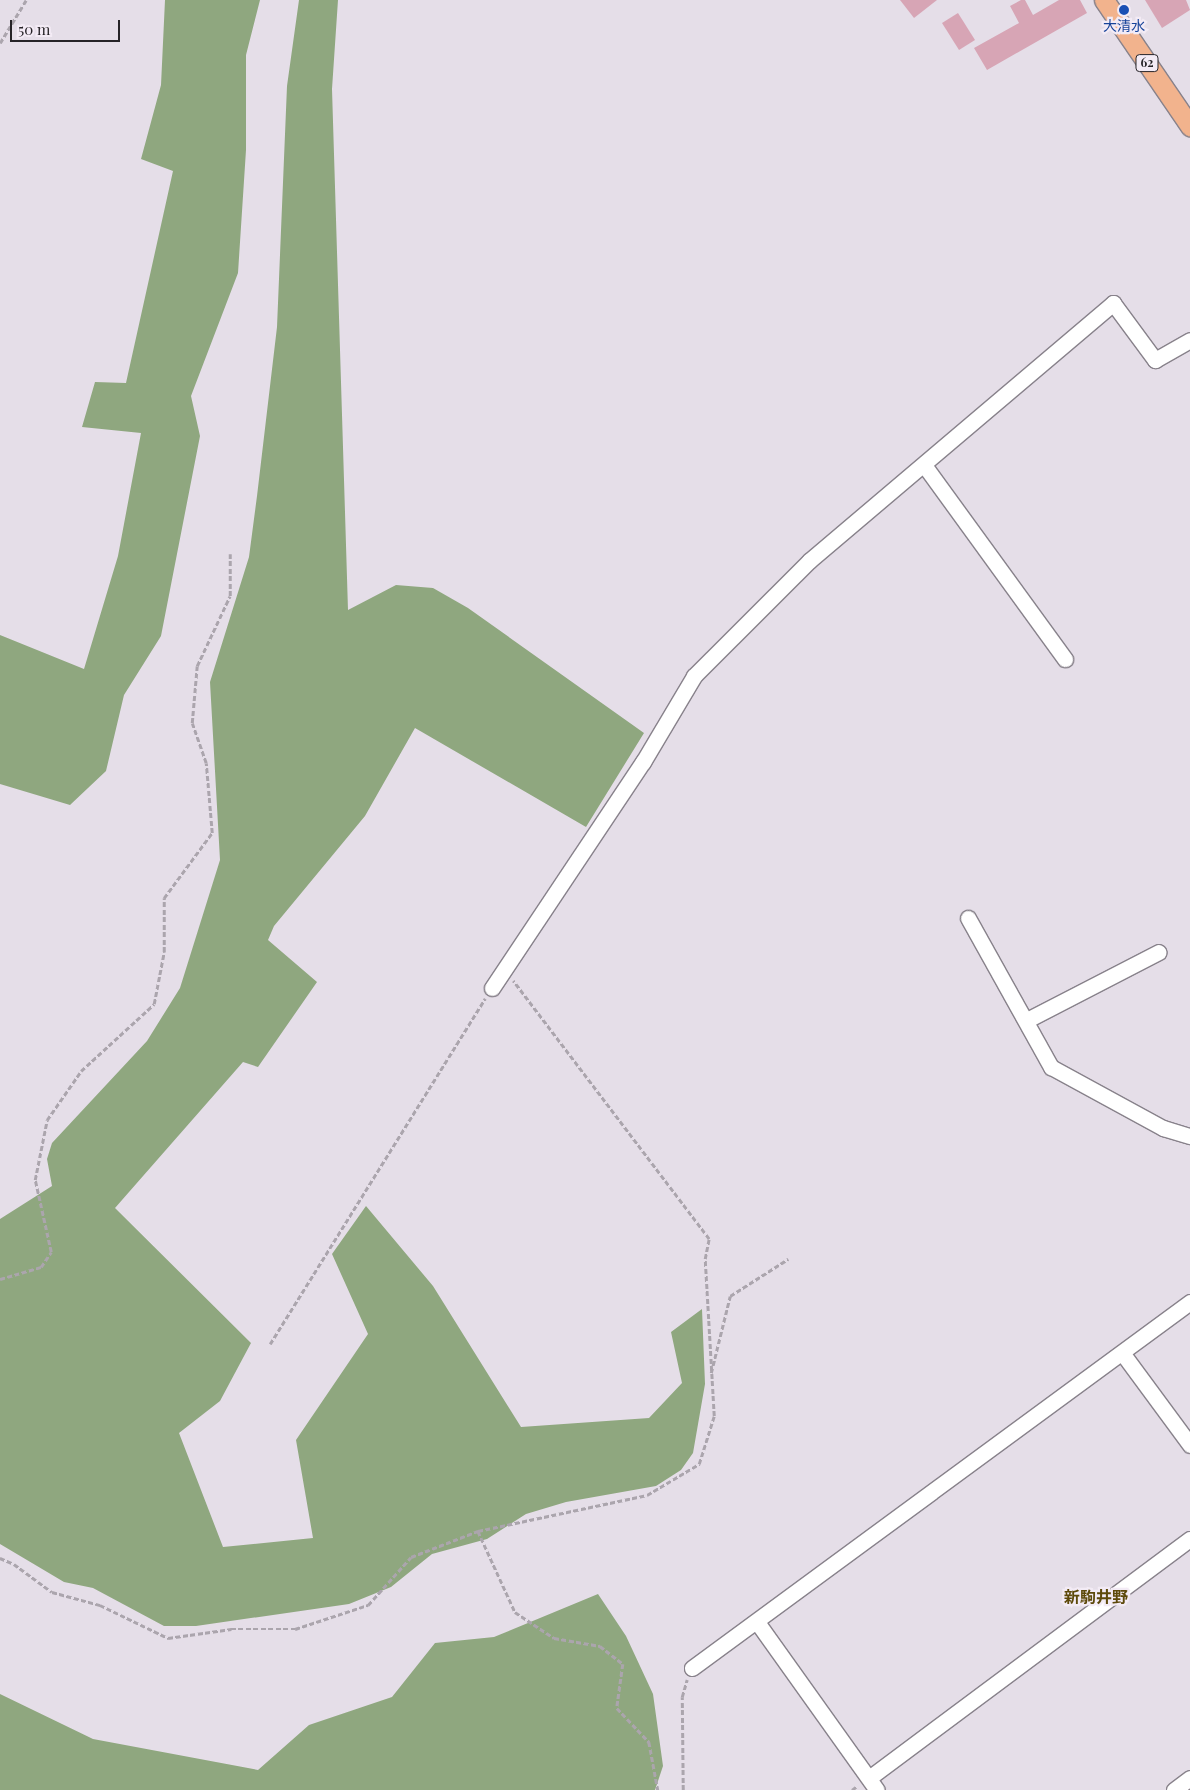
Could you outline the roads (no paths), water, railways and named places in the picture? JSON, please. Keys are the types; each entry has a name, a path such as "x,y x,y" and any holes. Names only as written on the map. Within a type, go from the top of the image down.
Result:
{"main road":[{"name":"62","path":"1104,0 1190,126"}],"street":[{"path":"492,988 643,762 694,676 809,561 1113,303 1155,360 1190,340"},
{"path":"924,465 1065,659"},
{"path":"968,918 1027,1020 1051,1067 1163,1128 1190,1136"},
{"path":"1027,1020 1159,952"},
{"path":"692,1668 1122,1354 1190,1302"},
{"path":"1122,1354 1190,1445"},
{"path":"757,1622 873,1784 1190,1539"},
{"path":"1174,1790 1190,1778"}],"place":[{"name":"大清水","path":"1124,10"}],"district":[{"name":"新駒井野","path":"1096,1597"}]}
